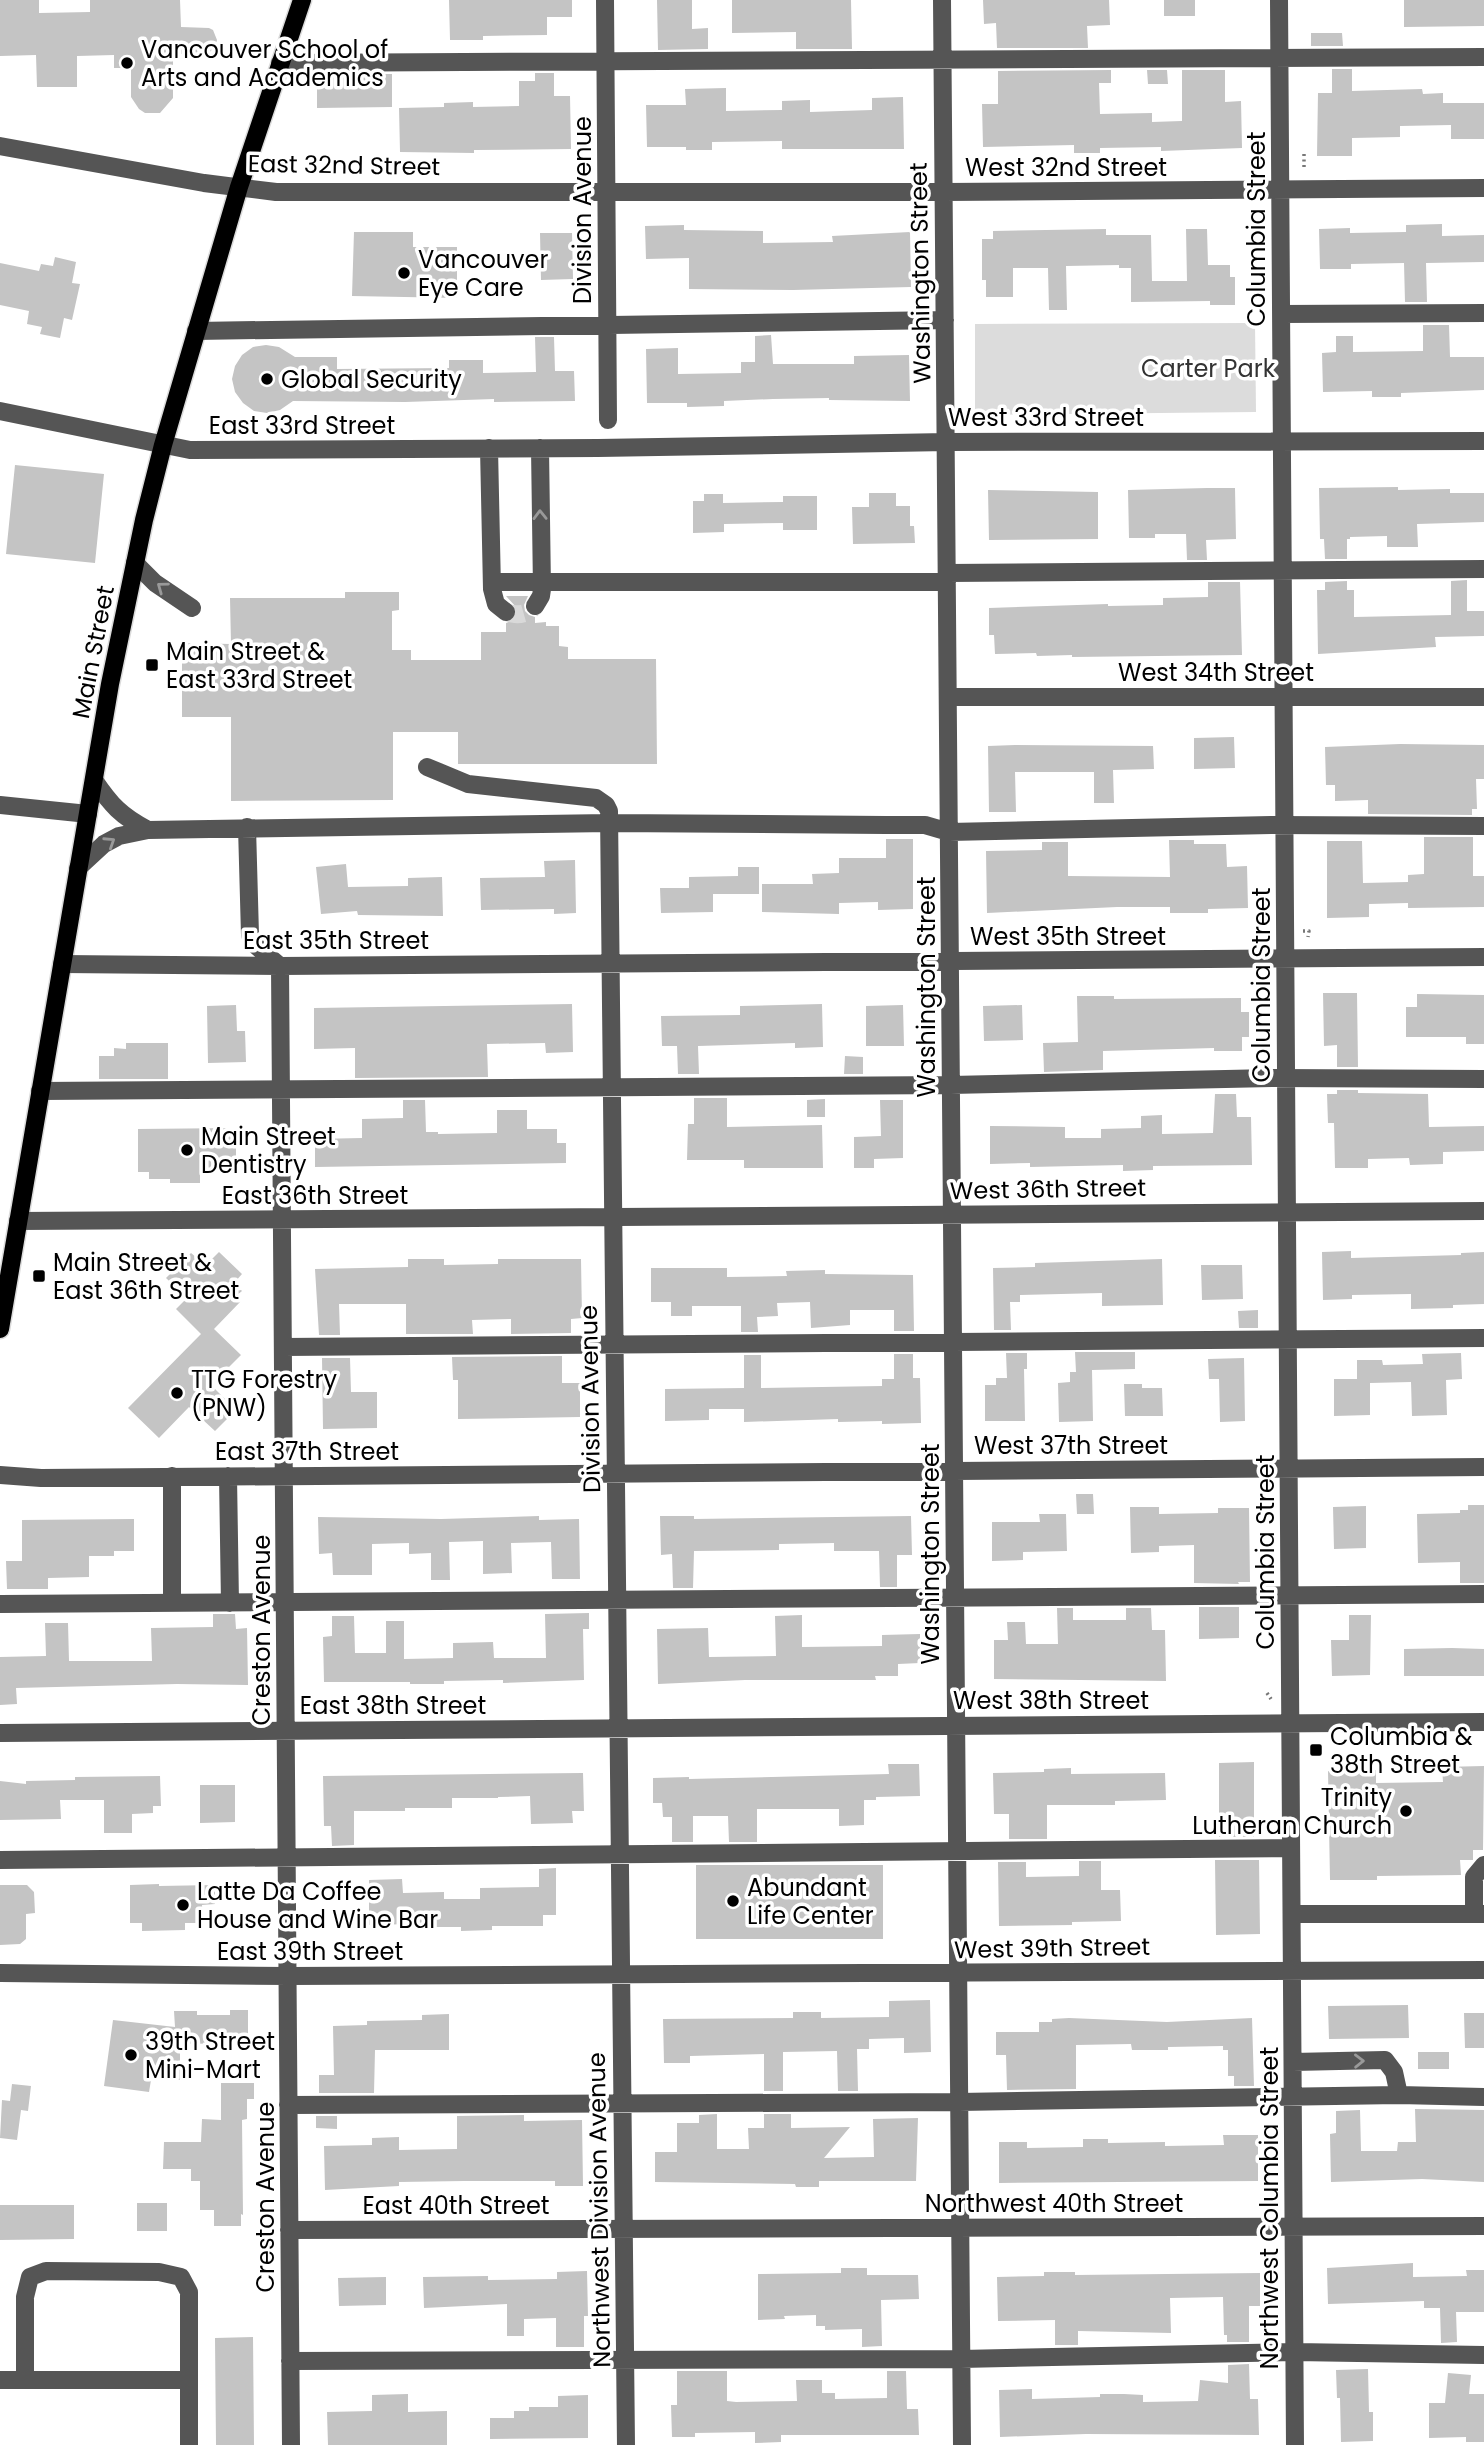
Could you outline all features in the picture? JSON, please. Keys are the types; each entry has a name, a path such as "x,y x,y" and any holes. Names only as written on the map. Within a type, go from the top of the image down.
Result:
{"main road":[{"name":"Main Street","path":"1,1323 110,684 135,564 163,445 196,331 239,187 302,0"}],"street":[{"name":"Division Avenue","path":"605,0 608,420"},
{"name":"Washington Street","path":"942,0 962,2445"},
{"name":"Columbia Street","path":"1279,0 1293,1970"},
{"path":"281,63 1484,57"},
{"name":"East 32nd Street","path":"0,146 204,183 276,192 607,191"},
{"name":"West 32nd Street","path":"607,191 944,192 1484,188"},
{"path":"1281,314 1484,313"},
{"path":"196,331 945,320"},
{"name":"East 33rd Street","path":"0,411 190,450 608,447"},
{"name":"West 33rd Street","path":"608,447 947,442 1484,441"},
{"path":"489,448 492,582 496,604 506,612"},
{"path":"535,606 541,596 540,448"},
{"path":"135,564 155,583 192,608"},
{"path":"492,582 947,577 1282,569 1484,569"},
{"name":"West 34th Street","path":"948,697 1484,697"},
{"path":"427,767 468,784 596,798 606,805 609,823"},
{"path":"94,780 110,805 126,819 148,830"},
{"path":"0,805 88,814"},
{"path":"78,868 104,845 119,836 148,830 247,827 609,823 925,825 949,832 1284,825 1484,826"},
{"name":"Division Avenue","path":"609,823 621,1975"},
{"path":"247,827 250,935 254,944 280,966"},
{"name":"West 35th Street","path":"610,963 1484,957"},
{"name":"East 35th Street","path":"62,964 280,966 610,963"},
{"name":"Creston Avenue","path":"280,966 291,2445"},
{"path":"40,1091 951,1085 1286,1078 1484,1079"},
{"name":"West 36th Street","path":"613,1218 1484,1211"},
{"name":"East 36th Street","path":"18,1221 613,1218"},
{"path":"283,1347 1484,1338"},
{"name":"West 37th Street","path":"615,1473 1484,1467"},
{"name":"East 37th Street","path":"0,1475 41,1478 615,1473"},
{"path":"172,1476 172,1603"},
{"path":"228,1476 230,1603"},
{"path":"0,1604 1484,1594"},
{"name":"West 38th Street","path":"618,1728 1484,1721"},
{"name":"East 38th Street","path":"0,1733 618,1728"},
{"path":"0,1860 1292,1848"},
{"path":"1292,1914 1479,1914 1474,1877 1484,1866"},
{"name":"Northwest Columbia Street","path":"1293,1970 1295,2445"},
{"name":"West 39th Street","path":"621,1975 1484,1970"},
{"name":"East 39th Street","path":"0,1973 621,1975"},
{"name":"Northwest Division Avenue","path":"621,1975 626,2445"},
{"path":"1293,2062 1385,2060 1394,2072 1399,2095"},
{"path":"288,2105 959,2102 1399,2095 1484,2097"},
{"name":"Northwest 40th Street","path":"624,2229 1484,2226"},
{"name":"East 40th Street","path":"289,2230 624,2229"},
{"path":"25,2380 25,2297 30,2277 46,2271 159,2273 181,2277 189,2292 189,2445"},
{"path":"290,2361 961,2359 1295,2352 1484,2355"},
{"path":"0,2380 189,2380"}],"path":[{"path":"1304,153 1304,172"},
{"path":"1257,157 1257,173"},
{"path":"1303,931 1309,931 1308,937"},
{"path":"1267,1693 1271,1699"}],"green space":[{"name":"Carter Park","path":"1255,323 1256,412 975,415 975,324"}],"building":[{"path":"0,0 39,0 39,13 90,12 90,0 180,0 181,27 209,28 213,30 217,40 209,53 178,54 178,61 173,61 173,98 160,113 145,113 131,97 131,68 114,68 114,55 77,56 77,87 37,87 36,55 0,56"},
{"path":"449,0 572,0 572,17 547,17 547,35 483,36 483,40 450,40"},
{"path":"657,0 692,0 692,29 708,28 708,49 658,50"},
{"path":"732,0 851,0 852,49 796,49 796,32 732,33"},
{"path":"983,0 1109,0 1110,25 1087,26 1088,48 997,48 996,23 984,24"},
{"path":"1164,0 1195,0 1195,16 1164,16"},
{"path":"1404,0 1484,0 1484,26 1404,27"},
{"path":"1311,33 1342,33 1343,46 1311,46"},
{"path":"1332,69 1352,69 1352,91 1422,89 1423,94 1443,93 1443,103 1484,103 1484,139 1451,139 1451,125 1400,126 1400,137 1352,138 1352,156 1317,156 1318,93 1332,93"},
{"path":"1111,70 1111,83 1099,83 1100,114 1152,113 1152,122 1182,121 1182,70 1225,70 1225,102 1241,101 1242,148 1161,151 1161,147 1100,148 1100,153 1074,153 1074,145 983,147 982,104 998,104 998,71"},
{"path":"1147,70 1167,70 1168,84 1148,84"},
{"path":"535,73 554,73 554,96 570,96 571,149 474,150 474,153 400,152 399,108 444,107 444,103 473,102 473,107 519,106 519,81 535,81"},
{"path":"328,74 392,74 392,107 317,108 317,84 328,84"},
{"path":"726,88 726,111 782,110 782,101 810,100 810,112 872,110 872,98 903,97 904,149 782,149 782,141 712,142 712,150 647,147 646,105 686,105 685,89"},
{"path":"1442,224 1442,236 1484,235 1484,262 1426,263 1427,302 1405,302 1404,263 1351,264 1351,269 1320,269 1319,229 1350,228 1350,233 1406,232 1406,225"},
{"path":"684,225 684,230 763,231 763,243 833,242 832,236 910,232 911,287 689,289 689,258 646,259 645,226"},
{"path":"1106,229 1106,235 1151,235 1152,281 1187,281 1186,229 1207,229 1208,265 1230,265 1230,277 1235,277 1235,305 1210,305 1210,301 1131,302 1131,268 1119,268 1119,265 1066,266 1067,310 1049,310 1048,268 1013,268 1013,297 986,297 986,280 982,280 982,239 993,239 993,231"},
{"name":"Vancouver Eye Care","path":"354,232 413,232 413,247 457,247 457,298 352,296"},
{"path":"540,233 572,233 573,279 541,280"},
{"path":"55,257 76,262 72,283 80,284 72,320 64,318 60,338 40,334 42,327 27,324 29,311 0,305 0,263 39,271 41,264 53,266"},
{"path":"1423,325 1449,325 1450,357 1484,357 1484,390 1401,393 1401,397 1372,397 1372,391 1323,392 1322,353 1336,352 1336,336 1353,336 1353,352 1423,351"},
{"path":"771,335 773,364 854,364 854,356 909,355 910,401 773,399 724,401 724,406 687,407 687,403 647,403 646,349 678,348 678,374 741,373 741,362 755,362 755,336"},
{"path":"535,337 554,337 555,371 574,371 575,401 293,401 280,410 267,413 254,411 243,403 235,392 232,379 235,366 242,355 253,347 266,345 279,347 295,357 337,357 337,369 449,368 449,360 483,360 483,373 536,372"},
{"path":"15,465 104,474 95,563 6,554"},
{"path":"1398,487 1398,490 1450,489 1450,493 1484,493 1484,522 1417,524 1418,547 1387,547 1387,536 1350,537 1347,539 1347,559 1325,559 1324,539 1320,539 1319,488"},
{"path":"1235,488 1236,539 1206,540 1207,560 1187,560 1186,534 1155,534 1155,538 1129,538 1128,490"},
{"path":"988,490 1098,492 1098,539 989,540"},
{"path":"869,493 896,493 896,506 910,506 910,526 914,526 915,543 853,544 852,507 869,507"},
{"path":"704,494 723,494 723,503 783,502 783,496 817,496 817,530 783,530 783,523 724,524 724,532 693,533 693,501 704,501"},
{"path":"1467,580 1467,611 1484,611 1484,636 1435,637 1436,647 1318,654 1317,590 1325,590 1325,582 1347,581 1347,590 1354,590 1354,617 1451,615 1451,581"},
{"path":"1208,582 1240,582 1242,655 1072,657 1037,656 1036,653 995,654 994,635 989,635 989,608 1163,605 1163,598 1208,597"},
{"path":"345,592 399,592 399,610 392,611 392,650 411,650 411,660 481,660 481,632 506,632 506,623 514,620 517,614 516,607 506,596 528,596 524,605 525,611 535,617 535,623 546,622 546,626 559,626 559,646 568,647 568,659 656,659 657,764 458,764 458,732 393,732 393,800 231,801 231,717 182,717 182,643 231,644 230,598 345,598"},
{"path":"1234,737 1235,768 1194,769 1194,738"},
{"path":"1484,745 1484,779 1476,779 1477,809 1472,809 1472,815 1368,814 1368,800 1335,801 1335,785 1326,785 1325,747"},
{"path":"988,746 1153,746 1154,769 1113,770 1114,803 1094,803 1094,772 1015,772 1016,812 989,812"},
{"path":"1424,837 1473,837 1473,876 1484,876 1484,907 1408,908 1408,903 1369,904 1369,917 1327,918 1327,841 1362,841 1363,883 1408,882 1408,875 1424,874"},
{"path":"886,839 913,839 913,909 878,910 878,902 839,903 839,914 762,912 762,884 813,884 812,874 839,873 839,858 886,858"},
{"path":"1169,840 1194,840 1194,844 1226,844 1227,867 1247,866 1248,908 1208,909 1208,913 1170,913 1170,907 1117,907 987,913 986,851 1042,850 1042,842 1068,842 1068,876 1170,877"},
{"path":"575,860 576,913 554,914 554,909 481,910 480,878 545,877 544,861"},
{"path":"346,864 348,887 408,886 408,878 442,877 443,916 358,915 357,911 321,914 316,867"},
{"path":"738,867 759,867 759,894 713,894 713,912 661,913 660,888 689,888 689,877 738,876"},
{"path":"1323,993 1357,993 1358,1067 1337,1067 1337,1045 1324,1046"},
{"path":"1417,994 1484,995 1484,1044 1466,1044 1466,1037 1406,1037 1406,1007 1417,1007"},
{"path":"1077,996 1114,996 1114,999 1241,998 1241,1012 1249,1012 1249,1037 1242,1037 1242,1051 1214,1051 1214,1048 1103,1051 1103,1070 1044,1072 1043,1043 1078,1042"},
{"path":"572,1004 573,1052 546,1053 545,1043 487,1044 488,1077 355,1078 355,1048 314,1049 314,1008"},
{"path":"822,1004 823,1047 795,1048 795,1043 698,1046 699,1074 678,1074 677,1046 662,1046 661,1016 740,1015 740,1006"},
{"path":"236,1005 237,1031 245,1031 246,1062 208,1063 207,1006"},
{"path":"903,1005 904,1046 866,1046 866,1006"},
{"path":"1022,1005 1023,1040 984,1041 983,1006"},
{"path":"126,1043 168,1043 168,1079 99,1079 99,1056 114,1056 114,1048 126,1049"},
{"path":"845,1056 863,1057 863,1074 844,1074"},
{"path":"1337,1090 1428,1094 1429,1127 1484,1126 1484,1151 1443,1152 1443,1164 1410,1165 1409,1158 1368,1159 1368,1168 1335,1168 1334,1123 1328,1123 1327,1094 1337,1094"},
{"path":"1215,1094 1236,1094 1237,1117 1251,1117 1252,1165 1153,1166 1153,1170 1123,1171 1123,1165 1030,1167 1030,1163 990,1164 990,1126 1065,1127 1065,1138 1101,1138 1101,1129 1141,1128 1141,1116 1162,1115 1162,1134 1213,1133"},
{"path":"694,1098 727,1098 727,1127 822,1125 823,1168 744,1168 744,1160 687,1160 688,1124 694,1124"},
{"path":"825,1099 825,1117 807,1117 807,1100"},
{"path":"403,1100 425,1100 426,1132 438,1134 497,1133 497,1110 527,1110 527,1129 557,1129 557,1143 566,1143 566,1163 315,1167 315,1139 362,1138 362,1119 403,1118"},
{"path":"880,1100 903,1100 903,1158 874,1159 874,1168 854,1168 854,1137 881,1136"},
{"name":"Main Street Dentistry","path":"236,1128 236,1170 200,1170 200,1183 170,1183 170,1179 149,1179 149,1172 138,1172 138,1129"},
{"path":"1351,1251 1351,1258 1484,1252 1484,1304 1411,1309 1411,1294 1352,1295 1352,1299 1323,1300 1322,1252"},
{"path":"202,1252 211,1260 219,1252 242,1274 234,1283 242,1291 236,1296 241,1301 214,1329 241,1355 211,1385 236,1410 215,1431 189,1407 159,1438 128,1408 201,1334 176,1309 187,1298 166,1278 191,1253 197,1258"},
{"path":"408,1259 444,1259 444,1265 498,1264 498,1259 581,1259 582,1318 571,1319 571,1333 511,1334 511,1319 472,1320 473,1334 406,1334 406,1304 339,1304 340,1335 319,1335 315,1269 408,1267"},
{"path":"1162,1259 1163,1305 1102,1306 1102,1293 1020,1295 1020,1302 1010,1302 1011,1330 994,1330 993,1268 1035,1267 1035,1263"},
{"path":"1201,1265 1242,1265 1243,1299 1202,1300"},
{"path":"651,1268 727,1268 727,1277 787,1276 786,1271 825,1270 825,1274 913,1275 914,1331 894,1331 894,1310 850,1310 850,1325 811,1328 810,1302 777,1303 778,1316 757,1317 758,1332 741,1332 741,1306 692,1306 692,1316 671,1316 671,1302 651,1302"},
{"path":"1258,1310 1258,1328 1239,1328 1238,1311"},
{"path":"1075,1352 1135,1352 1135,1369 1092,1370 1093,1421 1059,1422 1058,1383 1070,1382 1070,1372 1076,1372"},
{"path":"1006,1353 1027,1353 1027,1369 1024,1369 1025,1421 985,1421 985,1385 996,1385 996,1378 1007,1378"},
{"path":"1461,1353 1462,1379 1446,1380 1447,1415 1412,1416 1411,1382 1370,1383 1370,1415 1334,1416 1334,1379 1357,1379 1357,1360 1382,1360 1383,1365 1423,1364 1422,1354"},
{"path":"894,1354 913,1354 913,1378 920,1378 921,1423 838,1422 838,1419 744,1422 744,1409 709,1409 709,1420 665,1421 665,1389 744,1388 744,1355 761,1355 761,1388 882,1386 882,1379 894,1379"},
{"path":"562,1356 562,1383 580,1383 580,1417 458,1419 458,1380 453,1380 452,1357"},
{"path":"322,1358 350,1358 351,1392 377,1392 377,1428 323,1429"},
{"path":"1244,1358 1245,1421 1220,1422 1219,1379 1209,1379 1208,1359"},
{"path":"1124,1384 1162,1388 1163,1416 1125,1416"},
{"path":"1076,1494 1093,1494 1094,1514 1077,1514"},
{"path":"1468,1505 1484,1505 1484,1583 1460,1583 1460,1562 1418,1563 1417,1514 1460,1513 1460,1510 1468,1510"},
{"path":"1366,1506 1366,1548 1334,1549 1333,1507"},
{"path":"1130,1507 1159,1507 1159,1514 1218,1513 1218,1508 1249,1508 1250,1582 1194,1583 1194,1545 1159,1546 1159,1552 1131,1553"},
{"path":"1039,1514 1066,1514 1067,1551 1023,1552 1023,1560 992,1561 992,1522 1040,1522"},
{"path":"539,1516 539,1520 579,1519 580,1579 552,1579 551,1542 511,1543 512,1573 483,1574 483,1541 449,1542 450,1580 431,1580 431,1553 409,1554 409,1543 372,1544 372,1575 333,1575 332,1553 319,1554 318,1517 441,1519"},
{"path":"660,1516 694,1516 694,1519 911,1516 912,1555 897,1555 897,1587 880,1587 879,1551 834,1551 834,1543 779,1544 779,1550 694,1551 693,1588 673,1588 672,1554 661,1555"},
{"path":"134,1519 134,1551 114,1551 114,1556 89,1556 89,1577 48,1578 48,1589 7,1589 6,1561 22,1561 22,1520"},
{"path":"1199,1607 1239,1607 1239,1638 1199,1639"},
{"path":"1057,1608 1073,1608 1073,1620 1126,1620 1126,1608 1151,1608 1152,1630 1165,1630 1166,1681 994,1679 994,1640 1008,1640 1007,1622 1025,1622 1026,1644 1058,1644"},
{"path":"589,1613 589,1629 583,1629 584,1680 503,1683 503,1680 444,1681 444,1684 324,1682 323,1637 332,1636 332,1616 354,1616 355,1653 386,1653 386,1621 404,1621 404,1659 453,1658 453,1643 493,1642 494,1658 546,1658 545,1614"},
{"path":"213,1614 235,1614 236,1629 247,1628 248,1685 16,1688 17,1704 0,1705 0,1657 46,1656 45,1623 68,1623 69,1661 152,1661 151,1628 213,1627"},
{"path":"802,1615 802,1647 882,1646 882,1635 920,1634 920,1663 898,1664 898,1676 875,1676 876,1680 745,1680 658,1684 657,1629 708,1628 709,1657 776,1656 775,1616"},
{"path":"1349,1615 1371,1615 1370,1675 1332,1676 1331,1640 1349,1640"},
{"path":"1404,1649 1484,1649 1484,1676 1404,1676"},
{"path":"1254,1762 1254,1837 1219,1837 1219,1763"},
{"path":"888,1764 919,1764 920,1796 876,1797 876,1800 864,1800 864,1825 839,1826 839,1809 757,1809 757,1842 729,1842 728,1816 693,1816 693,1842 672,1842 672,1817 663,1817 662,1803 653,1803 653,1778 889,1774"},
{"name":"Trinity Lutheran Church","path":"1484,1766 1483,1850 1473,1850 1473,1860 1460,1860 1461,1875 1377,1876 1377,1880 1330,1880 1328,1771 1376,1770 1376,1783 1443,1782 1442,1767"},
{"path":"1071,1768 1071,1774 1165,1773 1166,1800 1115,1801 1115,1805 1047,1805 1047,1839 1009,1839 1009,1814 994,1814 993,1773 1044,1772 1044,1769"},
{"path":"583,1773 584,1811 572,1811 573,1823 531,1824 530,1796 452,1798 452,1808 354,1811 354,1845 332,1846 331,1826 324,1826 323,1776"},
{"path":"160,1776 161,1806 153,1806 153,1813 132,1814 132,1833 104,1833 104,1800 60,1800 61,1819 0,1820 0,1781 26,1784 26,1781 75,1780 75,1777"},
{"path":"200,1785 235,1785 235,1822 200,1823"},
{"path":"1215,1860 1259,1860 1260,1934 1216,1935"},
{"path":"1079,1861 1101,1861 1101,1890 1120,1890 1121,1921 999,1926 998,1862 1026,1862 1026,1877 1079,1876"},
{"path":"696,1865 883,1865 883,1939 696,1939"},
{"path":"556,1868 556,1915 543,1915 543,1926 492,1926 492,1930 461,1931 461,1927 369,1925 369,1880 402,1879 403,1893 444,1892 444,1899 480,1899 480,1888 539,1887 539,1869"},
{"path":"0,1885 27,1885 34,1892 35,1913 26,1914 26,1939 20,1944 0,1945"},
{"path":"130,1885 215,1885 215,1904 202,1905 203,1923 185,1923 185,1930 142,1931 142,1923 130,1923"},
{"path":"930,2000 931,2052 904,2053 904,2038 869,2039 869,2049 857,2049 858,2091 838,2091 837,2051 783,2052 783,2091 764,2091 764,2054 690,2056 690,2063 664,2063 663,2019 793,2018 793,2012 821,2012 821,2018 889,2017 889,2001"},
{"path":"1408,2005 1409,2038 1329,2039 1328,2006"},
{"path":"230,2010 248,2010 248,2043 180,2044 180,2080 151,2080 149,2092 104,2086 113,2020 175,2027 174,2011 197,2011 197,2015 230,2015"},
{"path":"1464,2013 1484,2013 1484,2048 1465,2048"},
{"path":"449,2014 449,2050 375,2050 374,2093 319,2093 319,2075 334,2075 333,2026 367,2025 367,2021 422,2020 422,2015"},
{"path":"1069,2018 1167,2022 1252,2018 1254,2086 1234,2086 1234,2076 1228,2076 1228,2050 1223,2050 1223,2046 1132,2050 1131,2044 1076,2045 1076,2089 1007,2090 1006,2055 996,2055 996,2032 1039,2032 1039,2022"},
{"path":"1418,2052 1449,2052 1449,2069 1418,2069"},
{"path":"221,2083 254,2083 254,2099 247,2099 247,2119 242,2120 241,2226 214,2226 214,2210 200,2210 200,2181 191,2181 191,2169 163,2169 164,2142 201,2142 202,2119 221,2120"},
{"path":"12,2084 31,2086 28,2111 21,2110 17,2140 0,2138 2,2100 10,2101"},
{"path":"1415,2109 1484,2110 1484,2182 1422,2179 1331,2182 1330,2134 1336,2133 1336,2111 1360,2110 1361,2151 1397,2151 1398,2142 1416,2142"},
{"path":"717,2114 717,2149 749,2149 748,2128 764,2128 764,2114 791,2114 791,2128 850,2127 824,2158 874,2157 873,2119 918,2118 916,2181 819,2181 819,2187 796,2187 795,2184 655,2182 655,2152 677,2152 677,2123 699,2123 699,2115"},
{"path":"524,2115 524,2121 582,2120 583,2186 555,2186 555,2181 399,2182 399,2186 325,2190 324,2146 372,2145 372,2138 399,2137 399,2150 457,2149 457,2116"},
{"path":"316,2116 337,2116 337,2129 316,2128"},
{"path":"1223,2135 1258,2135 1258,2181 999,2183 999,2142 1027,2142 1027,2148 1083,2147 1083,2139 1108,2139 1108,2143 1165,2142 1165,2146 1224,2145"},
{"path":"137,2203 167,2203 167,2231 137,2231"},
{"path":"0,2205 74,2205 74,2239 0,2240"},
{"path":"1413,2263 1413,2277 1467,2276 1466,2270 1484,2270 1484,2312 1456,2312 1457,2342 1441,2343 1440,2308 1424,2308 1424,2301 1328,2304 1327,2268"},
{"path":"841,2268 867,2268 867,2275 918,2275 919,2299 881,2300 882,2346 862,2347 862,2329 825,2330 825,2326 816,2326 816,2315 758,2320 758,2274 841,2273"},
{"path":"587,2271 588,2316 584,2316 584,2347 556,2347 556,2318 524,2319 524,2336 507,2336 507,2304 424,2308 423,2277 557,2279 557,2272"},
{"path":"1044,2272 1075,2272 1075,2275 1260,2273 1260,2306 1249,2306 1249,2342 1227,2342 1227,2335 1224,2335 1223,2297 1170,2298 1171,2333 1078,2331 1078,2345 1055,2345 1055,2320 998,2321 997,2277 1044,2276"},
{"path":"386,2277 386,2305 339,2306 338,2278"},
{"path":"253,2337 254,2445 216,2445 215,2338"},
{"path":"1249,2364 1250,2399 1258,2399 1259,2435 1086,2434 1000,2437 999,2390 1032,2389 1032,2399 1124,2394 1143,2395 1143,2402 1198,2401 1200,2380 1228,2383 1228,2365"},
{"path":"1368,2369 1373,2441 1341,2442 1336,2370"},
{"path":"677,2371 727,2371 727,2401 736,2402 797,2401 796,2380 822,2380 822,2393 835,2393 835,2399 887,2398 887,2371 906,2371 907,2409 918,2409 919,2435 781,2435 781,2442 755,2443 755,2432 695,2433 695,2437 672,2437 671,2405 677,2405"},
{"path":"1448,2373 1471,2375 1469,2394 1484,2394 1484,2442 1466,2442 1466,2437 1429,2438 1429,2403 1445,2403"},
{"path":"408,2394 408,2412 447,2411 447,2445 328,2445 327,2412 372,2411 372,2395"},
{"path":"588,2395 588,2438 490,2439 490,2418 514,2418 514,2411 529,2411 529,2407 558,2407 558,2396"}],"tunnel":[{"path":"506,612 521,614 535,606"}],"place":[{"name":"Vancouver School of Arts and Academics","path":"127,63"},
{"name":"Vancouver Eye Care","path":"404,273"},
{"name":"Global Security","path":"267,379"},
{"name":"Main Street & East 33rd Street","path":"152,665"},
{"name":"Main Street Dentistry","path":"187,1150"},
{"name":"Main Street & East 36th Street","path":"39,1276"},
{"name":"TTG Forestry (PNW)","path":"177,1393"},
{"name":"Columbia & 38th Street","path":"1316,1750"},
{"name":"Trinity Lutheran Church","path":"1406,1811"},
{"name":"Abundant Life Center","path":"733,1901"},
{"name":"Latte Da Coffee House and Wine Bar","path":"183,1905"},
{"name":"39th Street Mini-Mart","path":"131,2055"}]}
